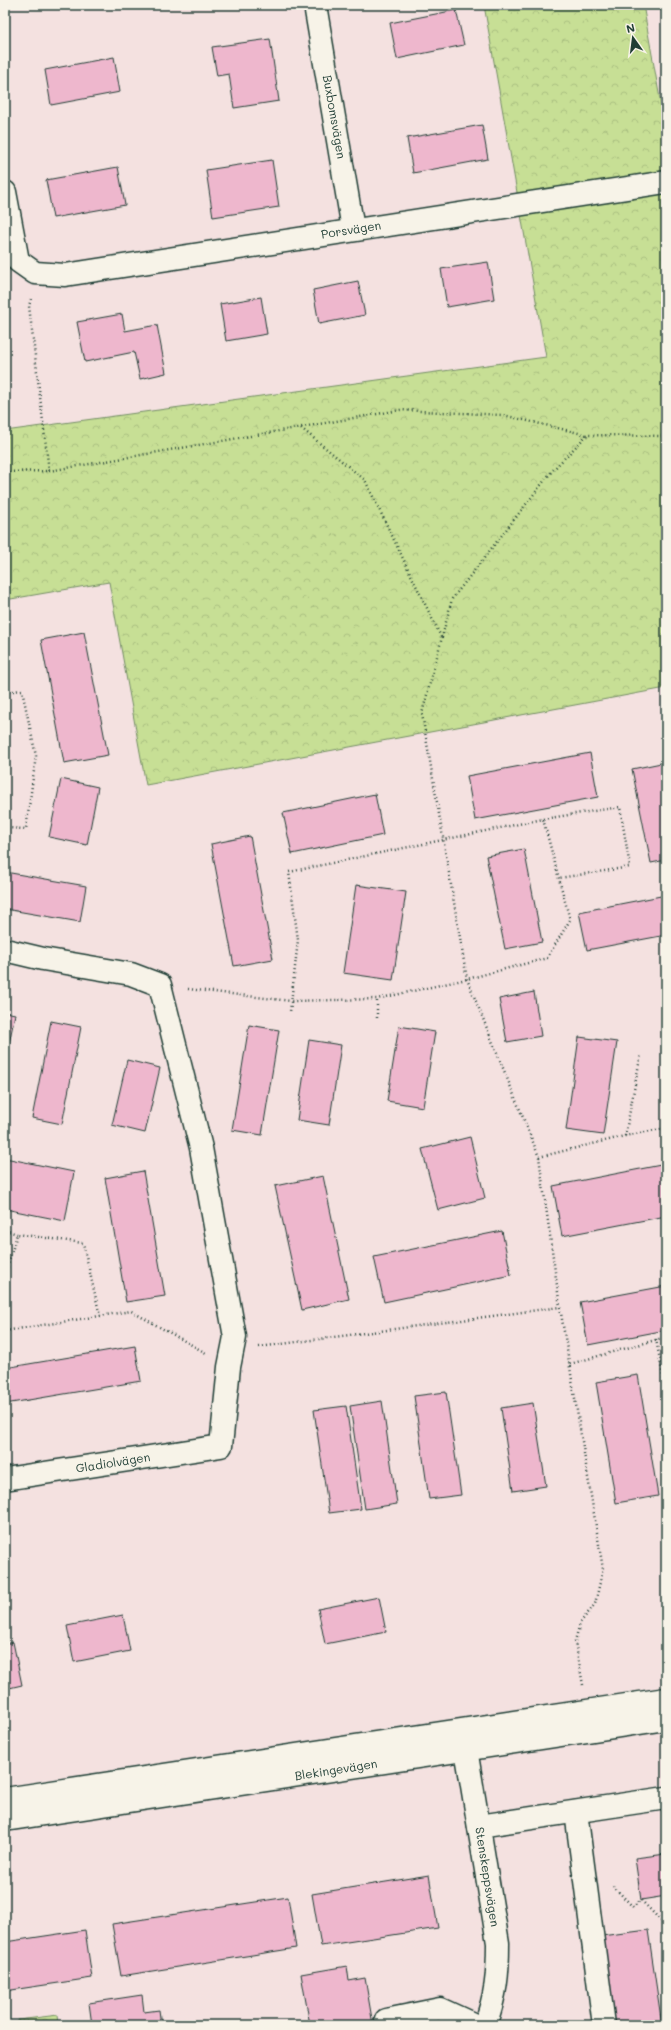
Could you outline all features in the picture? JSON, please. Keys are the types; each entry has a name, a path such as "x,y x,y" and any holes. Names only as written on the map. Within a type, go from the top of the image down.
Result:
{"street":[{"name":"Buxbomsvägen","path":"315,5 353,229"},
{"name":"Porsvägen","path":"35,273 65,275 353,229 666,182"},
{"path":"5,192 18,261 35,273"},
{"path":"5,950 43,959 131,974 160,985 201,1148 235,1337 231,1359"},
{"name":"Gladiolvägen","path":"5,1479 221,1446 231,1359"},
{"name":"Blekingevägen","path":"5,1820 464,1740 588,1710 666,1699"},
{"name":"Blekingevägen","path":"5,1799 464,1740 666,1719"},
{"name":"Stenskeppsvägen","path":"464,1740 480,1826 498,1943 498,1975 493,2004 485,2025"},
{"path":"480,1826 666,1798"},
{"path":"576,1812 604,2025"},
{"path":"386,2020 440,2009 475,2025"}],"path":[{"path":"35,273 29,306 50,471"},
{"path":"5,472 50,471 400,410 503,415 587,435 666,436"},
{"path":"301,428 365,480 442,637"},
{"path":"587,435 552,471 452,599 422,714 467,979 539,1157 560,1307 603,1569 595,1604 580,1623 575,1641 588,1710"},
{"path":"5,692 22,690 36,756 26,829 5,828"},
{"path":"290,1012 298,940 289,872 543,819 620,807 630,867 559,878"},
{"path":"160,985 291,1001 377,999 467,979 547,958 570,920 543,819"},
{"path":"377,999 377,1018"},
{"path":"625,1136 641,1054"},
{"path":"539,1157 625,1136 666,1128"},
{"path":"5,1230 17,1234 83,1243 100,1316"},
{"path":"5,1275 17,1234"},
{"path":"5,1331 132,1311 231,1359 560,1307"},
{"path":"570,1364 666,1337"},
{"path":"656,1339 666,1392"},
{"path":"586,1883 607,1880 633,1907 641,1900 666,1926"}],"green space":[{"path":"484,5 643,5 666,132 666,688 146,785 109,582 5,600 5,431 546,357"},
{"path":"58,2015 59,2025 19,2025 18,2020"}],"building":[{"path":"456,10 464,45 397,59 390,23"},
{"path":"270,39 279,101 234,108 229,74 217,76 212,47"},
{"path":"114,57 120,92 51,105 45,70"},
{"path":"482,125 488,159 413,173 407,138"},
{"path":"272,160 279,207 213,217 206,170"},
{"path":"118,167 125,205 53,218 46,180"},
{"path":"488,262 494,299 447,307 441,269"},
{"path":"358,281 365,315 319,324 313,290"},
{"path":"261,297 267,334 226,341 220,304"},
{"path":"122,314 125,331 157,325 166,373 140,379 134,352 85,362 77,322"},
{"path":"84,632 108,755 64,763 41,640"},
{"path":"590,753 598,797 475,820 467,776"},
{"path":"666,762 666,860 651,863 632,769"},
{"path":"61,779 98,787 87,845 49,837"},
{"path":"375,794 383,835 292,854 283,813"},
{"path":"250,836 273,959 234,966 211,844"},
{"path":"524,849 542,942 505,949 486,856"},
{"path":"5,872 86,886 80,922 5,909"},
{"path":"356,885 406,892 393,980 343,973"},
{"path":"666,895 666,935 587,950 579,912"},
{"path":"534,992 541,1036 507,1042 499,999"},
{"path":"5,1012 15,1014 5,1064"},
{"path":"663,1014 666,1014 666,1031"},
{"path":"51,1021 81,1027 62,1124 32,1118"},
{"path":"249,1025 279,1030 262,1135 232,1130"},
{"path":"399,1026 435,1032 423,1107 387,1101"},
{"path":"579,1037 617,1042 603,1135 566,1130"},
{"path":"309,1040 341,1045 329,1125 297,1120"},
{"path":"127,1060 160,1068 145,1133 112,1125"},
{"path":"470,1137 485,1198 438,1210 422,1149"},
{"path":"5,1158 74,1172 65,1221 5,1209"},
{"path":"666,1164 666,1216 562,1236 553,1186"},
{"path":"143,1171 165,1296 126,1302 105,1178"},
{"path":"323,1176 349,1299 302,1310 275,1186"},
{"path":"502,1231 511,1275 384,1302 374,1257"},
{"path":"666,1286 666,1330 588,1345 580,1302"},
{"path":"135,1346 141,1381 5,1404 5,1368"},
{"path":"638,1375 658,1496 616,1503 596,1382"},
{"path":"446,1392 461,1495 429,1499 414,1396"},
{"path":"382,1401 397,1504 365,1509 350,1406"},
{"path":"533,1403 546,1486 513,1491 501,1408"},
{"path":"346,1406 361,1509 329,1513 314,1410"},
{"path":"379,1597 386,1632 325,1644 318,1609"},
{"path":"123,1615 130,1651 74,1662 67,1626"},
{"path":"13,1642 22,1685 5,1689 5,1644"},
{"path":"666,1854 666,1896 641,1900 635,1858"},
{"path":"429,1875 438,1928 321,1946 312,1894"},
{"path":"288,1897 296,1948 121,1976 112,1924"},
{"path":"85,1930 92,1978 5,1991 5,1942"},
{"path":"648,1930 662,2025 614,2025 601,1936"},
{"path":"347,1966 349,1981 365,1978 373,2025 310,2025 301,1974"},
{"path":"142,1995 144,2012 159,2010 161,2025 92,2025 89,2003"}]}
